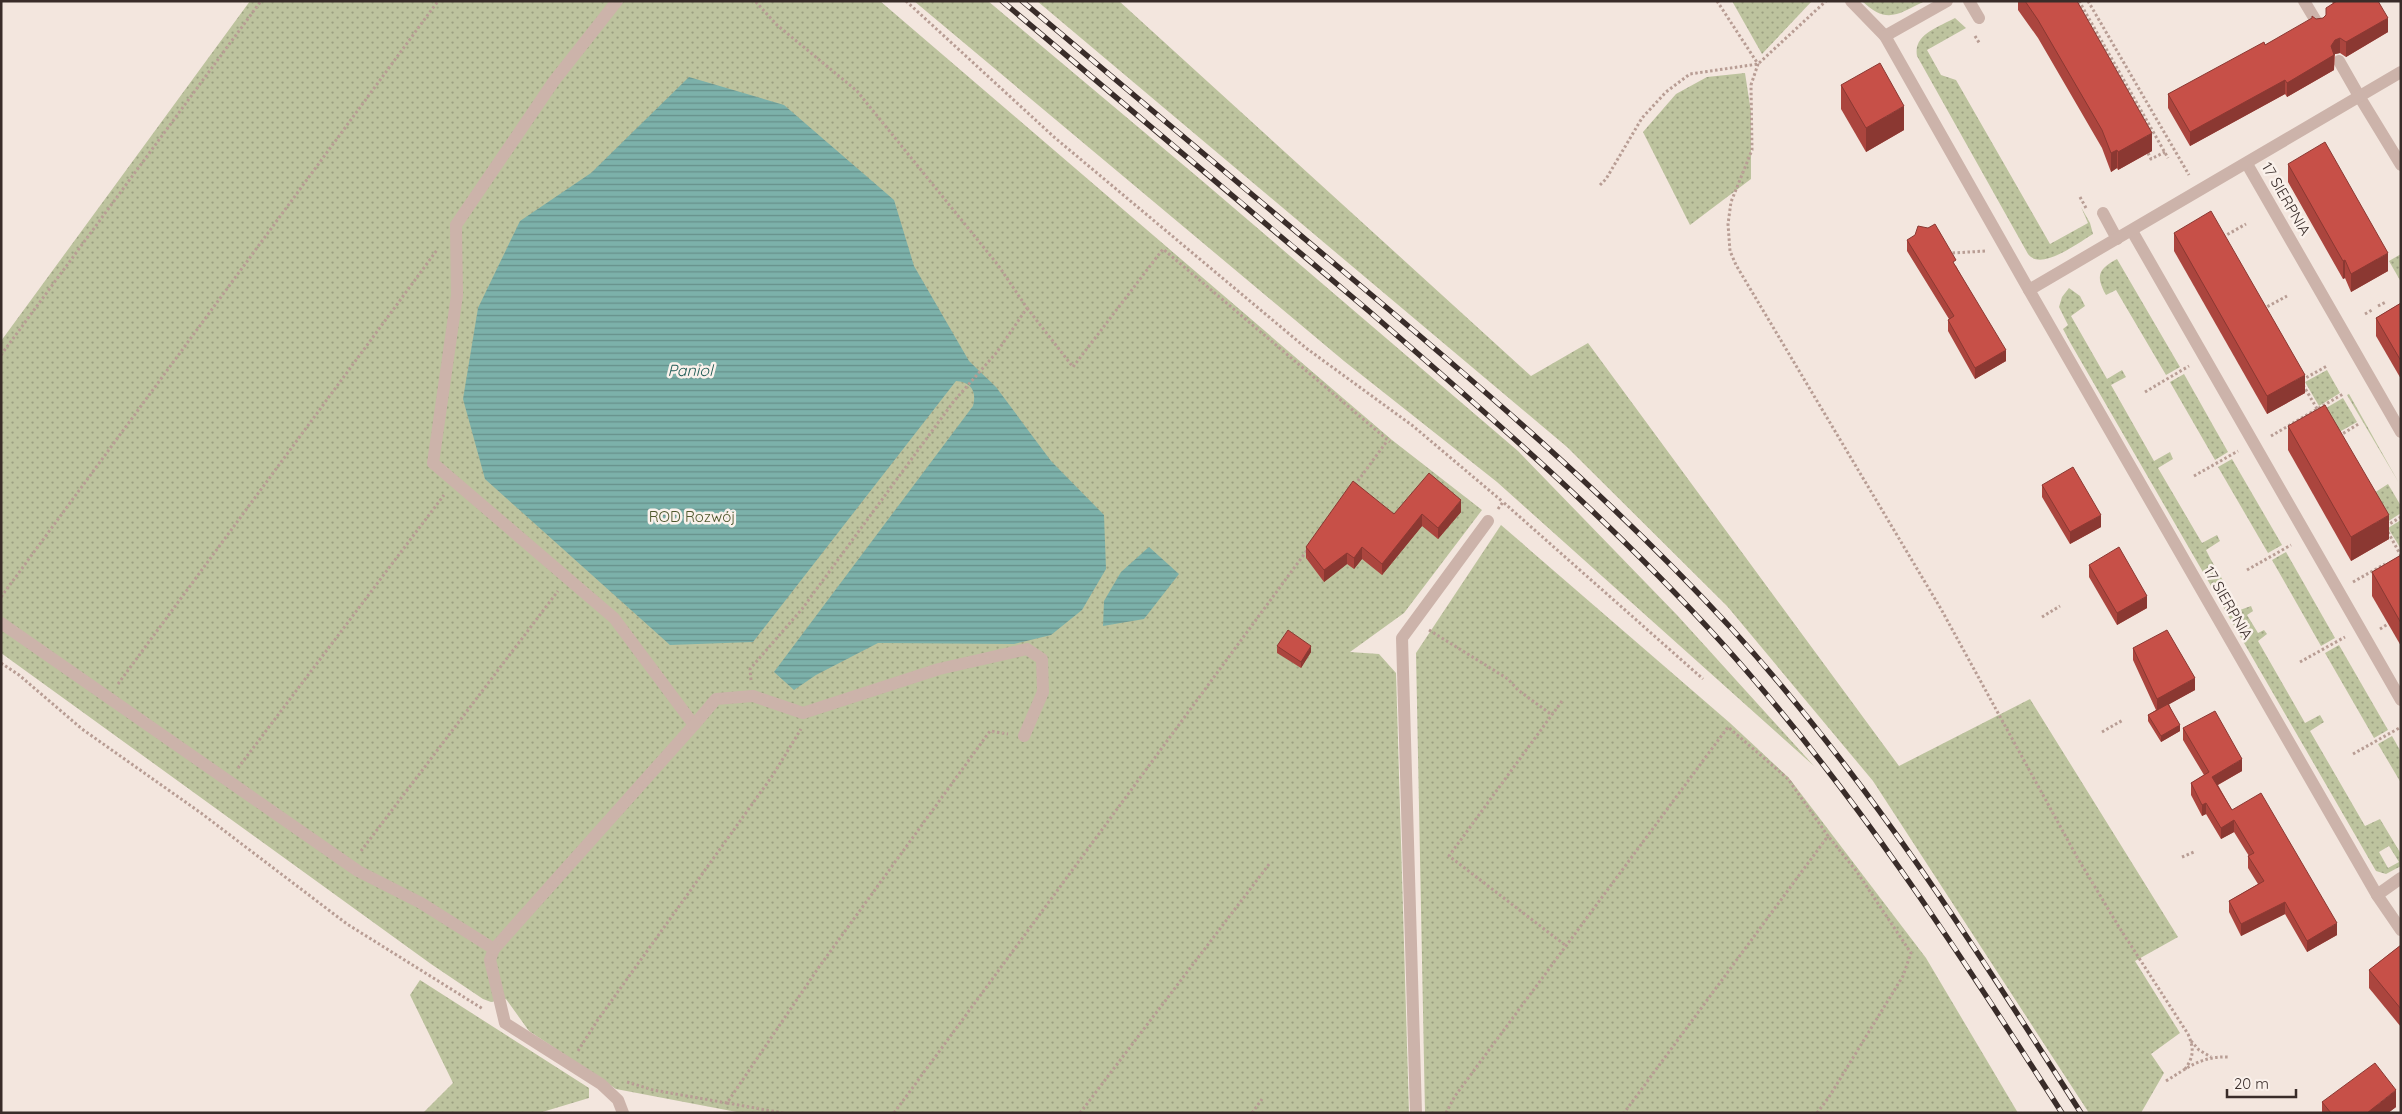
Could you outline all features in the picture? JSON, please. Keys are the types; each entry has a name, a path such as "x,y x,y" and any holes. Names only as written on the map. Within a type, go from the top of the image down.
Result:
{"street":[{"path":"617,1 554,81 456,225 457,295 433,463 614,618 694,725"},
{"name":"17 SIERPNIA","path":"1851,1 1885,36 2028,290 2378,895 2401,930"},
{"path":"1885,36 1947,1"},
{"path":"1970,1 1979,18"},
{"path":"2304,1 2319,26"},
{"path":"2339,60 2401,165"},
{"name":"17 SIERPNIA","path":"2028,290 2247,164 2401,72"},
{"name":"17 SIERPNIA","path":"2247,164 2401,432"},
{"path":"2103,213 2117,239"},
{"path":"2132,231 2401,700"},
{"path":"1416,1113 1402,638 1488,521"},
{"path":"1,623 109,696 350,866 421,903 494,949"},
{"path":"623,1113 618,1100 601,1084 505,1023 490,960 494,949 716,699 752,696 803,713 939,670 1027,649 1042,659 1044,692 1024,736"},
{"path":"2378,895 2401,878"}],"path":[{"path":"1,355 261,1"},
{"path":"1,597 438,1"},
{"path":"755,1 777,25 857,91 998,265 1073,367 1163,249 1389,442 1352,489"},
{"path":"906,1 1054,137 1306,348 1413,426 1503,502 1703,679"},
{"path":"1717,1 1758,64"},
{"path":"1826,1 1758,64 1751,85 1752,150 1731,202 1728,224 1730,251 1736,265 1941,609 2077,857 2191,1040 2199,1050 2211,1057 2229,1058"},
{"path":"2079,1 2168,158"},
{"path":"2088,1 2192,180"},
{"path":"1975,36 1980,44"},
{"path":"2109,65 2114,62"},
{"path":"1600,185 1606,179 1642,118 1666,92 1690,74 1758,64"},
{"path":"2153,140 2157,138"},
{"path":"2148,153 2151,159 2164,152"},
{"path":"2080,197 2086,208"},
{"path":"2220,239 2246,224"},
{"path":"109,696 438,249"},
{"path":"1947,256 1952,253 1986,251"},
{"path":"2258,312 2287,296"},
{"path":"2378,306 2386,302"},
{"path":"752,696 750,669 802,609 954,401 997,352 1028,308"},
{"path":"2365,314 2372,310"},
{"path":"2145,392 2197,362"},
{"path":"2323,419 2301,381 2327,366"},
{"path":"2281,431 2343,394"},
{"path":"2334,438 2360,423"},
{"path":"2194,476 2245,447"},
{"path":"229,780 455,482"},
{"path":"1488,521 1503,502"},
{"path":"2395,559 2401,555 2384,527 2401,517"},
{"path":"2247,570 2299,540"},
{"path":"894,1113 1311,545"},
{"path":"2362,577 2389,562"},
{"path":"350,866 567,578"},
{"path":"2042,617 2060,606"},
{"path":"1414,620 1508,679 1518,690 1552,715"},
{"path":"2300,662 2352,633"},
{"path":"1,663 19,675 82,729 201,812 348,924 505,1023"},
{"path":"1562,700 1449,856 1565,945"},
{"path":"584,1058 577,1053 597,1021 773,775 805,723 803,713"},
{"path":"2102,732 2123,720"},
{"path":"1446,1113 1565,945 1728,727 1788,779 1828,836 1857,872 1911,953 1903,976 1829,1098 1816,1113"},
{"path":"2353,754 2401,727"},
{"path":"727,1103 819,967 990,731 1024,736"},
{"path":"1624,1113 1828,836"},
{"path":"2182,857 2194,852"},
{"path":"1080,1113 1270,863"},
{"path":"2185,1069 2192,1057 2191,1040"},
{"path":"2166,1081 2185,1069 2211,1057"},
{"path":"621,1081 653,1090 783,1113"},
{"path":"1252,1113 1262,1098"}],"green space":[{"name":"ROD Rozwój","path":"250,1 880,1 1392,440 1482,510 1404,613 1350,652 1379,654 1396,673 1409,1113 742,1113 616,1089 529,1031 506,999 491,1002 483,999 431,964 1,653 1,341"},
{"path":"914,1 988,1 1200,179 1518,451 1677,615 1814,766 1497,482 1344,361"},
{"path":"1037,1 1119,1 1531,376 1588,343 1899,766 2030,699 2178,937 2135,961 2180,1033 2151,1054 2164,1073 2141,1113 2089,1113 1873,781 1727,606 1567,447"},
{"path":"1732,1 1812,1 1762,54"},
{"path":"1862,1 1925,1 1900,13 1886,15 1879,13"},
{"path":"1955,18 1966,28 1927,50 1941,75 1956,80 2050,244 2088,223 2081,207 2090,223 2093,234 2070,249 2051,258 2034,259 2028,254 1917,56 1917,48 1923,37 1935,28"},
{"path":"1745,73 1751,112 1751,179 1690,225 1643,132 1676,94 1707,77"},
{"path":"2401,254 2401,282 2389,261"},
{"path":"2117,259 2180,367 2166,375 2116,290 2106,295 2103,288 2100,277 2101,273 2106,266"},
{"path":"2069,288 2080,296 2085,306 2071,316 2107,379 2122,370 2126,377 2111,385 2154,461 2170,452 2173,459 2158,468 2202,543 2217,535 2220,541 2206,550 2210,558 2240,610 2251,606 2253,611 2247,615 2258,633 2264,630 2267,634 2258,641 2305,723 2320,715 2324,722 2310,731 2365,826 2380,819 2401,854 2401,866 2386,874 2376,871 2071,344 2063,329 2068,325 2059,307 2062,297","holes":["2389,846 2399,862 2388,868 2379,852"]},
{"path":"2327,370 2340,393 2319,406 2305,382"},
{"path":"2184,374 2228,452 2215,460 2170,382"},
{"path":"2349,394 2399,483 2347,395"},
{"path":"2343,398 2357,422 2334,435 2321,411"},
{"path":"2232,459 2282,545 2268,553 2218,467"},
{"path":"2388,484 2401,506 2401,513 2381,526 2374,493"},
{"path":"2401,520 2401,549 2388,528"},
{"path":"1501,525 1730,723 1789,778 1926,958 2018,1113 1425,1113 1416,653"},
{"path":"2286,552 2335,638 2321,646 2272,560"},
{"path":"2339,645 2388,730 2374,738 2325,653"},
{"path":"2392,736 2401,752 2401,783 2378,744"},
{"path":"420,980 589,1088 589,1098 539,1113 423,1113 453,1083 410,995"}],"water":[{"name":"Paniol","path":"689,77 784,105 894,200 914,266 969,361 996,387 1051,461 1104,515 1106,569 1082,610 1051,635 1014,644 878,643 816,675 794,690 774,672 973,406 974,396 972,388 966,383 956,381 753,642 670,645 485,479 463,399 478,308 520,221 591,173"},
{"path":"1149,547 1179,574 1144,619 1103,626 1104,601 1121,572"}],"building":[{"path":"2025,1 2077,1 2152,133 2118,152 2117,150 2111,153 2102,130"},
{"path":"2337,1 2378,1 2388,18 2346,42 2340,38 2335,40 2331,46 2334,55 2287,83 2285,80 2190,132 2168,94 2264,42 2265,45 2312,18 2312,16 2316,19 2323,18 2326,15 2326,8"},
{"path":"1880,63 1904,106 1866,128 1841,85"},
{"path":"2325,142 2388,253 2351,274 2345,260 2343,261 2288,164"},
{"path":"2211,211 2305,375 2267,396 2174,233"},
{"path":"1935,224 1956,260 1953,262 2006,350 1975,368 1948,320 1954,316 1907,240 1915,235 1918,226 1928,228"},
{"path":"2401,303 2401,361 2376,318"},
{"path":"2325,405 2389,515 2351,537 2288,426"},
{"path":"2073,467 2101,515 2070,532 2042,485"},
{"path":"1429,473 1461,500 1438,528 1422,514 1382,564 1362,547 1354,558 1347,553 1324,570 1306,547 1353,481 1394,514"},
{"path":"2119,547 2147,596 2117,613 2089,565"},
{"path":"2401,555 2401,623 2372,572"},
{"path":"1288,630 1311,646 1301,662 1277,646"},
{"path":"2167,630 2195,678 2157,699 2133,648"},
{"path":"2168,704 2180,725 2161,736 2148,715"},
{"path":"2215,711 2242,759 2212,777 2232,810 2261,793 2337,923 2307,941 2285,902 2241,924 2229,901 2264,881 2248,856 2254,853 2234,820 2221,828 2206,803 2202,805 2191,783 2209,772 2183,728"},
{"path":"2401,945 2401,1009 2369,970"},
{"path":"2375,1063 2396,1090 2367,1113 2331,1113 2322,1102"}],"railway":[{"path":"1002,1 1461,391 1594,513 1680,598 1769,697 1858,811 1983,990 2062,1113"},
{"path":"1022,1 1394,313 1494,400 1592,488 1686,580 1780,684 1873,802 1959,925 2081,1113"}]}
